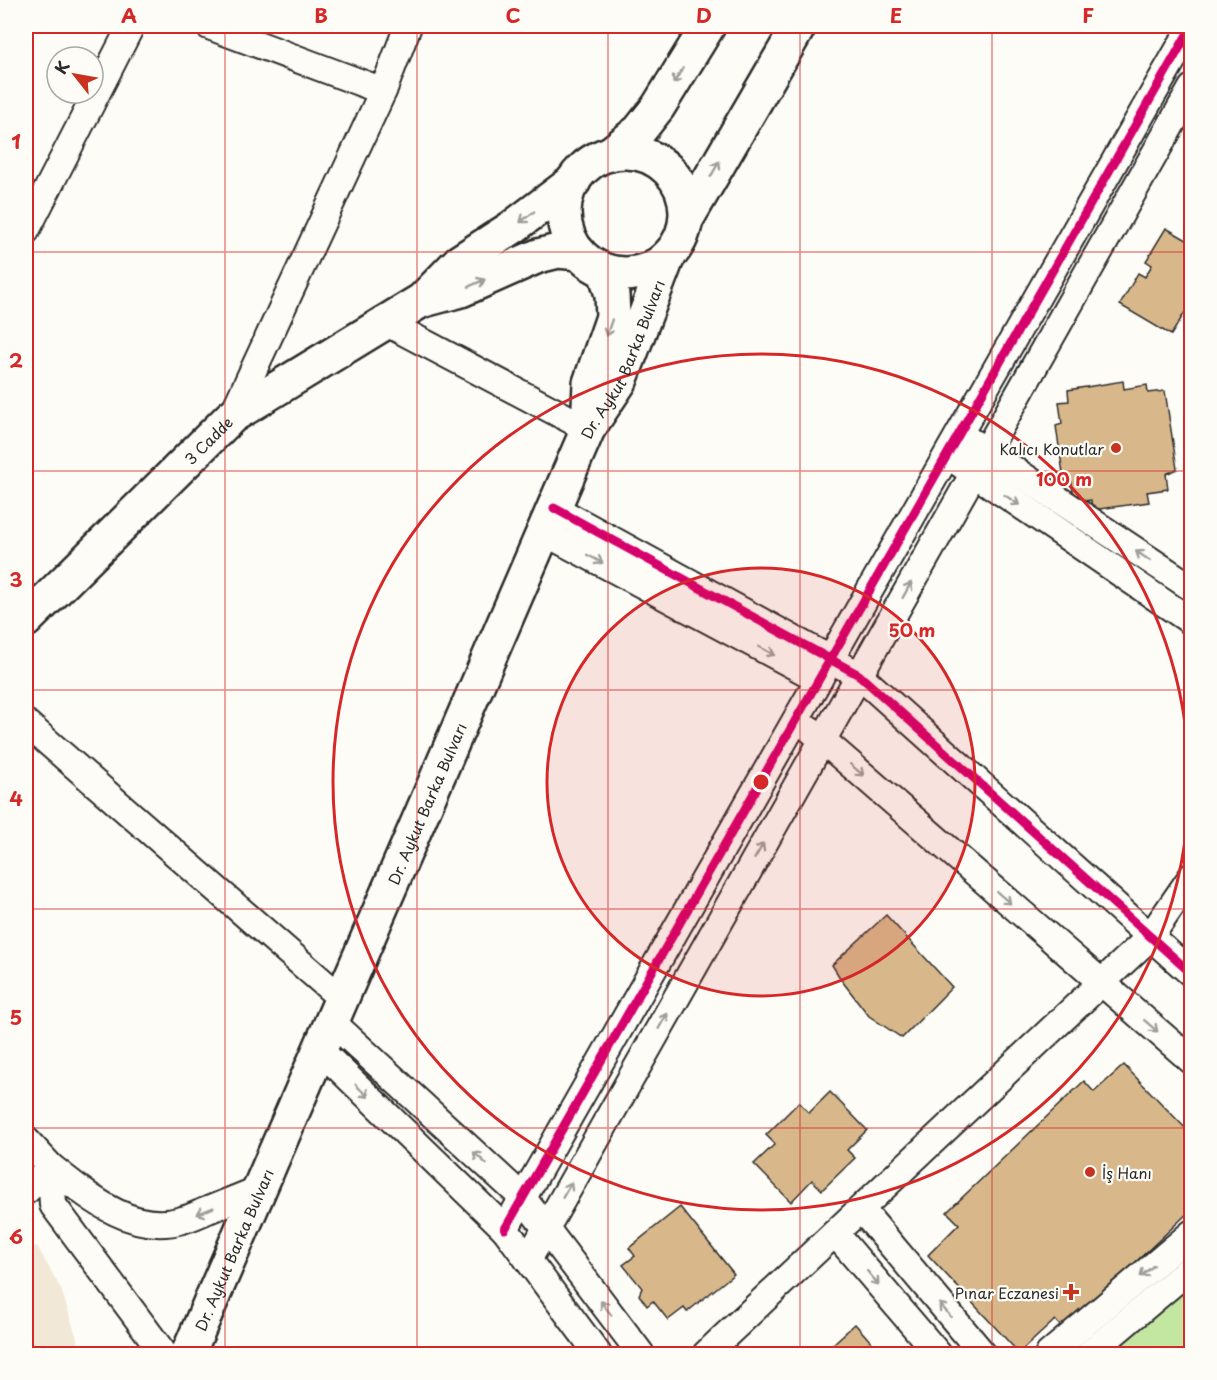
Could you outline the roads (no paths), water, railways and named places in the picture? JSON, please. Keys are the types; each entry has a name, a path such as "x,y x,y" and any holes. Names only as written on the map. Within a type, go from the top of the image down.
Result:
{"main road":[{"path":"610,154 639,131 658,107 708,26"},
{"path":"686,220 685,199 676,179 661,164 642,155 621,152 594,161 586,166 574,181 567,195 565,210 570,240 591,264 605,271 622,274 639,273 669,256 679,242 686,220 799,26"},
{"path":"422,300 459,262 513,227 574,181"},
{"path":"422,300 461,290 538,256 558,251 579,253"},
{"name":"Dr. Aykut Barka Bulvarı","path":"188,1354 588,429 620,381 669,256"},
{"path":"588,429 590,383 613,317 612,295 605,271"},
{"name":"3 Cadde","path":"26,620 232,416 422,300"}],"street":[{"path":"26,231 131,26"},
{"path":"209,26 383,91"},
{"path":"232,416 383,91 408,26"},
{"path":"505,1229 1191,26"},
{"path":"528,1260 1191,88"},
{"path":"385,322 588,429"},
{"path":"953,444 1191,588"},
{"path":"980,462 1191,622"},
{"path":"549,520 825,669 859,675 1191,974"},
{"path":"797,718 1191,1061"},
{"path":"26,723 331,1024 523,1198 641,1354"},
{"path":"706,1354 1150,937 1191,876"},
{"path":"331,1024 505,1229 598,1354"},
{"path":"26,1140 51,1167 84,1193 113,1212 139,1221 161,1224 182,1220 260,1189"},
{"path":"26,1191 51,1167"},
{"path":"51,1167 53,1204 164,1354"},
{"path":"861,1209 983,1354"},
{"path":"835,1233 938,1354"},
{"path":"1049,1354 1191,1233"},
{"path":"1089,1354 1191,1267"}],"place":[{"name":"Kalıcı Konutlar","path":"1116,448"},
{"name":"İş Hanı","path":"1090,1172"},
{"name":"Pınar Eczanesi","path":"1071,1292"}]}
